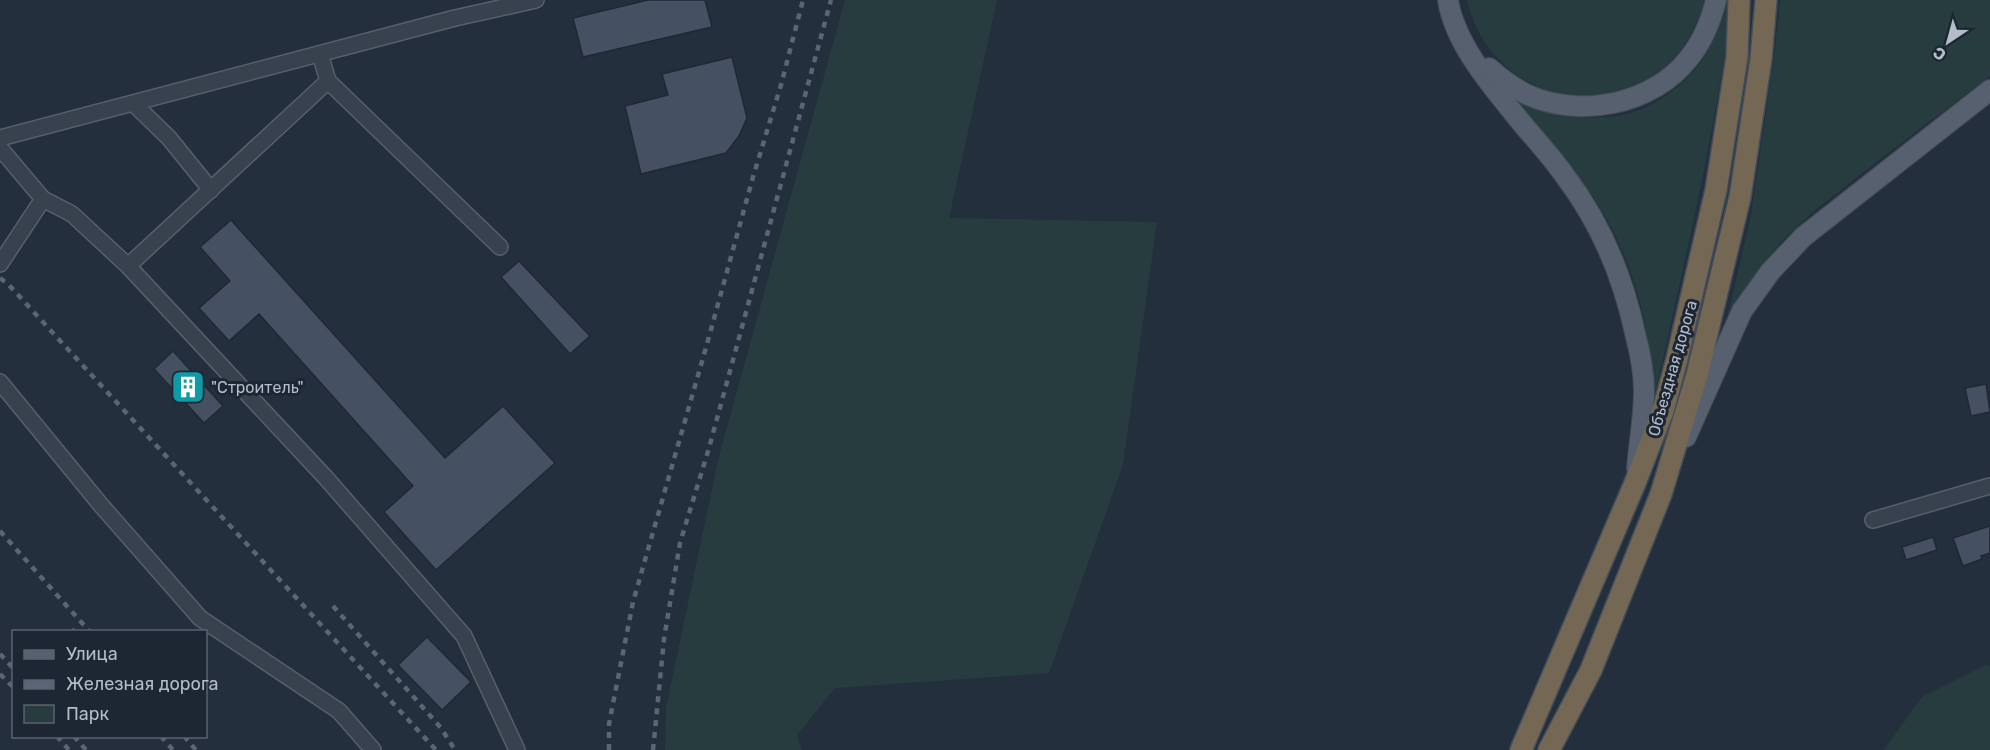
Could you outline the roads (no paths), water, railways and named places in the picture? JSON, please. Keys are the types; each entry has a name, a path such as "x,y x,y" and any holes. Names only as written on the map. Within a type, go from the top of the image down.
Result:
{"highway":[{"name":"Объездная дорога","path":"1521,750 1635,483 1663,411 1716,190 1737,57 1739,0"},
{"name":"Объездная дорога","path":"1549,750 1590,670 1661,494 1697,375 1740,197 1761,59 1766,0"}],"main road":[{"path":"1448,0 1464,47 1567,178 1598,229 1620,279 1637,340 1644,391 1635,483"},
{"path":"1464,47 1503,80 1526,94 1558,103 1598,106 1639,94 1673,74 1689,58 1698,43 1716,0"},
{"path":"1661,494 1730,334 1742,311 1770,272 1803,237 1990,90"}],"street":[{"path":"0,138 455,18 536,0"},
{"path":"320,54 328,81 500,247"},
{"path":"128,266 328,81"},
{"path":"134,104 169,138 211,190"},
{"path":"0,148 42,199 72,214 128,266 326,478 464,636 517,750"},
{"path":"0,264 42,199"},
{"path":"0,382 100,504 200,618 339,711 373,750"},
{"path":"1873,520 1990,486"}],"railway":[{"path":"609,750 609,724 633,602 781,85 803,0"},
{"path":"653,750 664,639 680,543 709,448 831,0"},
{"path":"0,278 8,284 436,750"},
{"path":"0,531 88,630"},
{"path":"333,606 441,728 455,750"},
{"path":"0,654 12,667"},
{"path":"0,674 12,686"},
{"path":"59,738 69,750"},
{"path":"76,738 86,750"},
{"path":"163,738 173,750"},
{"path":"186,738 196,750"}],"place":[{"name":"\"Строитель\"","path":"188,387"}]}
